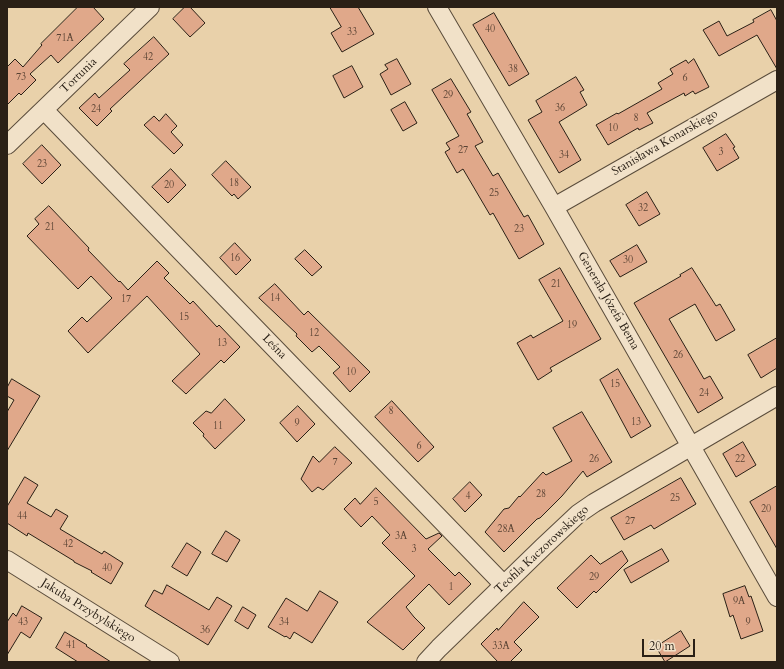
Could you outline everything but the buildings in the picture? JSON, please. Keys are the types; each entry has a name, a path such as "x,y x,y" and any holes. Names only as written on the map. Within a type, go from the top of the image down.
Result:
{"street":[{"name":"Tortunia","path":"7,145 150,7"},
{"name":"Generała Józefa Bema","path":"437,7 692,446 777,597"},
{"name":"Stanisława Konarskiego","path":"554,207 777,80"},
{"name":"Leśna","path":"44,110 504,585"},
{"name":"Teofila Kaczorowskiego","path":"426,662 578,514 594,503 777,396"},
{"name":"Jakuba Przybylskiego","path":"7,560 167,661"}]}
